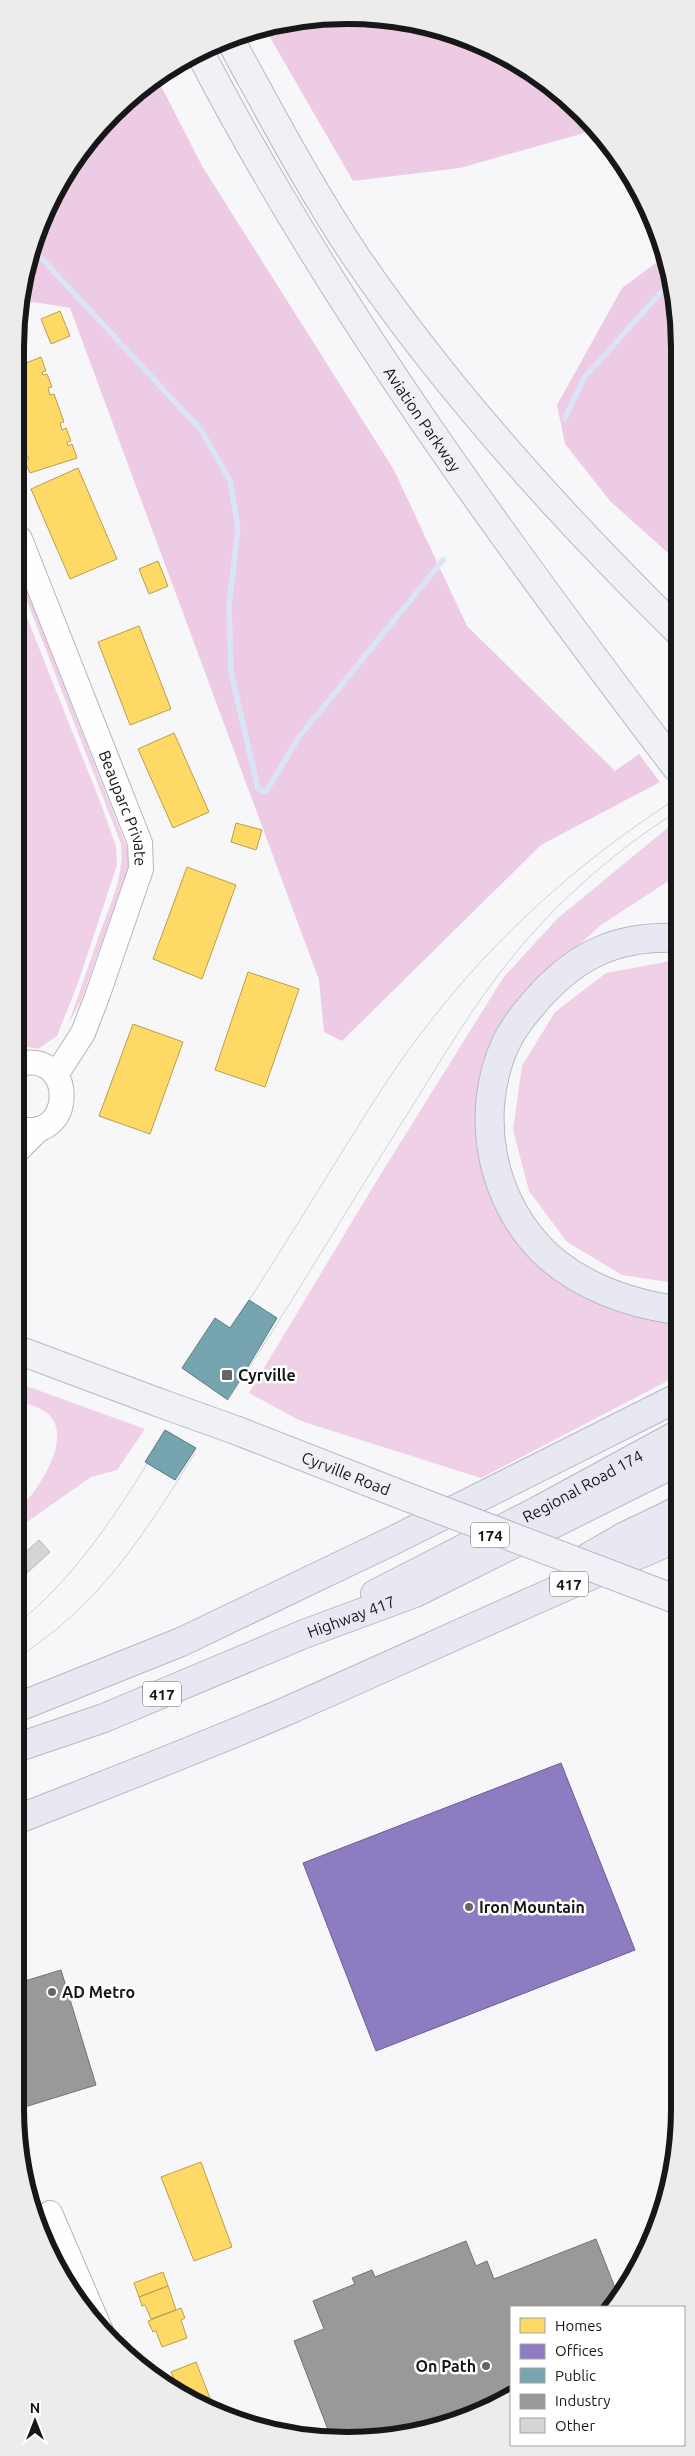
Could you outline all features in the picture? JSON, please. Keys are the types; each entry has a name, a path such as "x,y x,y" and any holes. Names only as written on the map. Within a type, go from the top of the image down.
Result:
{"highway":[{"path":"671,938 641,939 614,945 570,967 550,986 517,1024 506,1043 498,1062 490,1123 495,1168 509,1206 547,1255 564,1268 604,1292 651,1306 671,1309"},
{"path":"24,1705 181,1642 396,1539 671,1401"},
{"name":"Regional Road 174","path":"304,1634 408,1576 537,1511 671,1438"},
{"name":"Highway 417","path":"24,1745 104,1718 304,1634 415,1593 671,1465"},
{"path":"464,1630 625,1536 671,1514"},
{"name":"417","path":"24,1817 157,1765 288,1710 464,1630 671,1541"}],"main road":[{"path":"233,45 278,129 329,214 380,291 465,400 528,475 671,624"},
{"name":"Aviation Parkway","path":"203,57 278,196 353,316 538,584 671,760"},
{"name":"Cyrville Road","path":"24,1352 238,1431 671,1597"}],"street":[{"name":"Beauparc Private","path":"24,549 140,843 141,869 98,994 83,1033 56,1075"},
{"path":"24,1064 33,1063 46,1067 56,1075 62,1087 61,1106 50,1123 28,1128"},
{"path":"50,2213 89,2303"}],"shaded area":[{"path":"326,24 369,24 411,30 452,41 491,57 527,78 561,104 589,132 460,168 353,181 268,34"},
{"path":"160,84 202,166 394,470 467,626 615,771 639,754 660,782 541,845 342,1041 324,1032 319,980 70,308 34,302 27,303 35,264 48,224 67,186 104,134 134,104"},
{"path":"659,261 665,284 671,326 671,556 611,502 565,444 557,405 622,288"},
{"path":"24,583 129,853 128,868 82,998 68,1025 116,889 121,867 121,844 24,593"},
{"path":"24,610 101,804 116,846 117,865 78,983 57,1036 38,1049 24,1046"},
{"path":"671,825 671,879 601,925 523,996 482,1077 476,1110 476,1147 499,1216 515,1240 538,1264 671,1319 671,1379 481,1478 301,1421 249,1393 379,1177 503,978 557,919"},
{"path":"671,961 671,1282 622,1275 567,1242 529,1191 513,1130 522,1066 555,1012 606,973"},
{"path":"24,1385 145,1429 117,1470 91,1477 24,1524 24,1504 47,1471 57,1439 57,1429 53,1420 46,1412 24,1403"}],"building: Homes":[{"path":"60,311 70,336 51,344 41,319"},
{"path":"41,357 46,371 42,372 43,375 47,374 52,387 48,388 50,395 54,394 64,422 60,423 62,430 66,428 71,441 67,442 68,446 72,444 77,458 30,473 25,461 29,459 27,456 24,457 24,364"},
{"path":"78,468 117,559 70,579 31,489"},
{"path":"158,561 168,586 149,594 139,569"},
{"path":"139,626 171,709 130,725 98,642"},
{"path":"174,733 209,812 173,828 138,749"},
{"path":"236,823 262,830 256,850 231,842"},
{"path":"187,867 236,885 202,979 153,959"},
{"path":"248,972 299,989 265,1087 215,1070"},
{"path":"133,1024 183,1042 150,1134 99,1116"},
{"path":"201,2162 232,2247 194,2261 161,2177"},
{"path":"163,2272 168,2286 139,2297 134,2283"},
{"path":"168,2286 176,2310 151,2319 145,2305 142,2306 139,2297"},
{"path":"181,2308 185,2318 181,2320 187,2338 162,2347 156,2331 153,2332 148,2321"},
{"path":"196,2362 210,2398 205,2400 175,2382 171,2372"}],"building: Offices":[{"name":"Iron Mountain","path":"561,1763 635,1950 376,2051 303,1863"}],"building: Public":[{"path":"249,1300 277,1318 228,1400 182,1368 215,1318 230,1328"},
{"path":"165,1430 196,1448 175,1480 145,1462"}],"building: Industry":[{"path":"61,1970 96,2085 24,2107 24,1981"},
{"path":"596,2239 616,2290 604,2306 510,2306 510,2388 491,2399 452,2415 411,2426 369,2432 329,2432 294,2341 324,2329 313,2301 355,2284 352,2278 372,2270 375,2277 466,2241 476,2266 487,2261 494,2279"}],"building: Other":[{"path":"39,1540 50,1552 24,1576 24,1554"}],"waterway":[{"path":"38,254 201,430 230,481 238,528 229,605 231,672 258,789 266,792 299,737 443,560"},
{"path":"565,418 584,378 665,287"}],"tram line":[{"path":"250,1299 385,1085 417,1038 456,990 483,959 543,900 607,847 671,802"},
{"path":"228,1400 446,1052 499,974 538,927 581,885 627,846 671,815"},
{"path":"24,1653 73,1615 97,1591 138,1540 195,1453"},
{"path":"24,1618 55,1589 89,1550 147,1464"}],"place":[{"name":"Cyrville","path":"227,1375"},
{"name":"Iron Mountain","path":"469,1907"},
{"name":"AD Metro","path":"52,1992"},
{"name":"On Path","path":"486,2366"}]}
